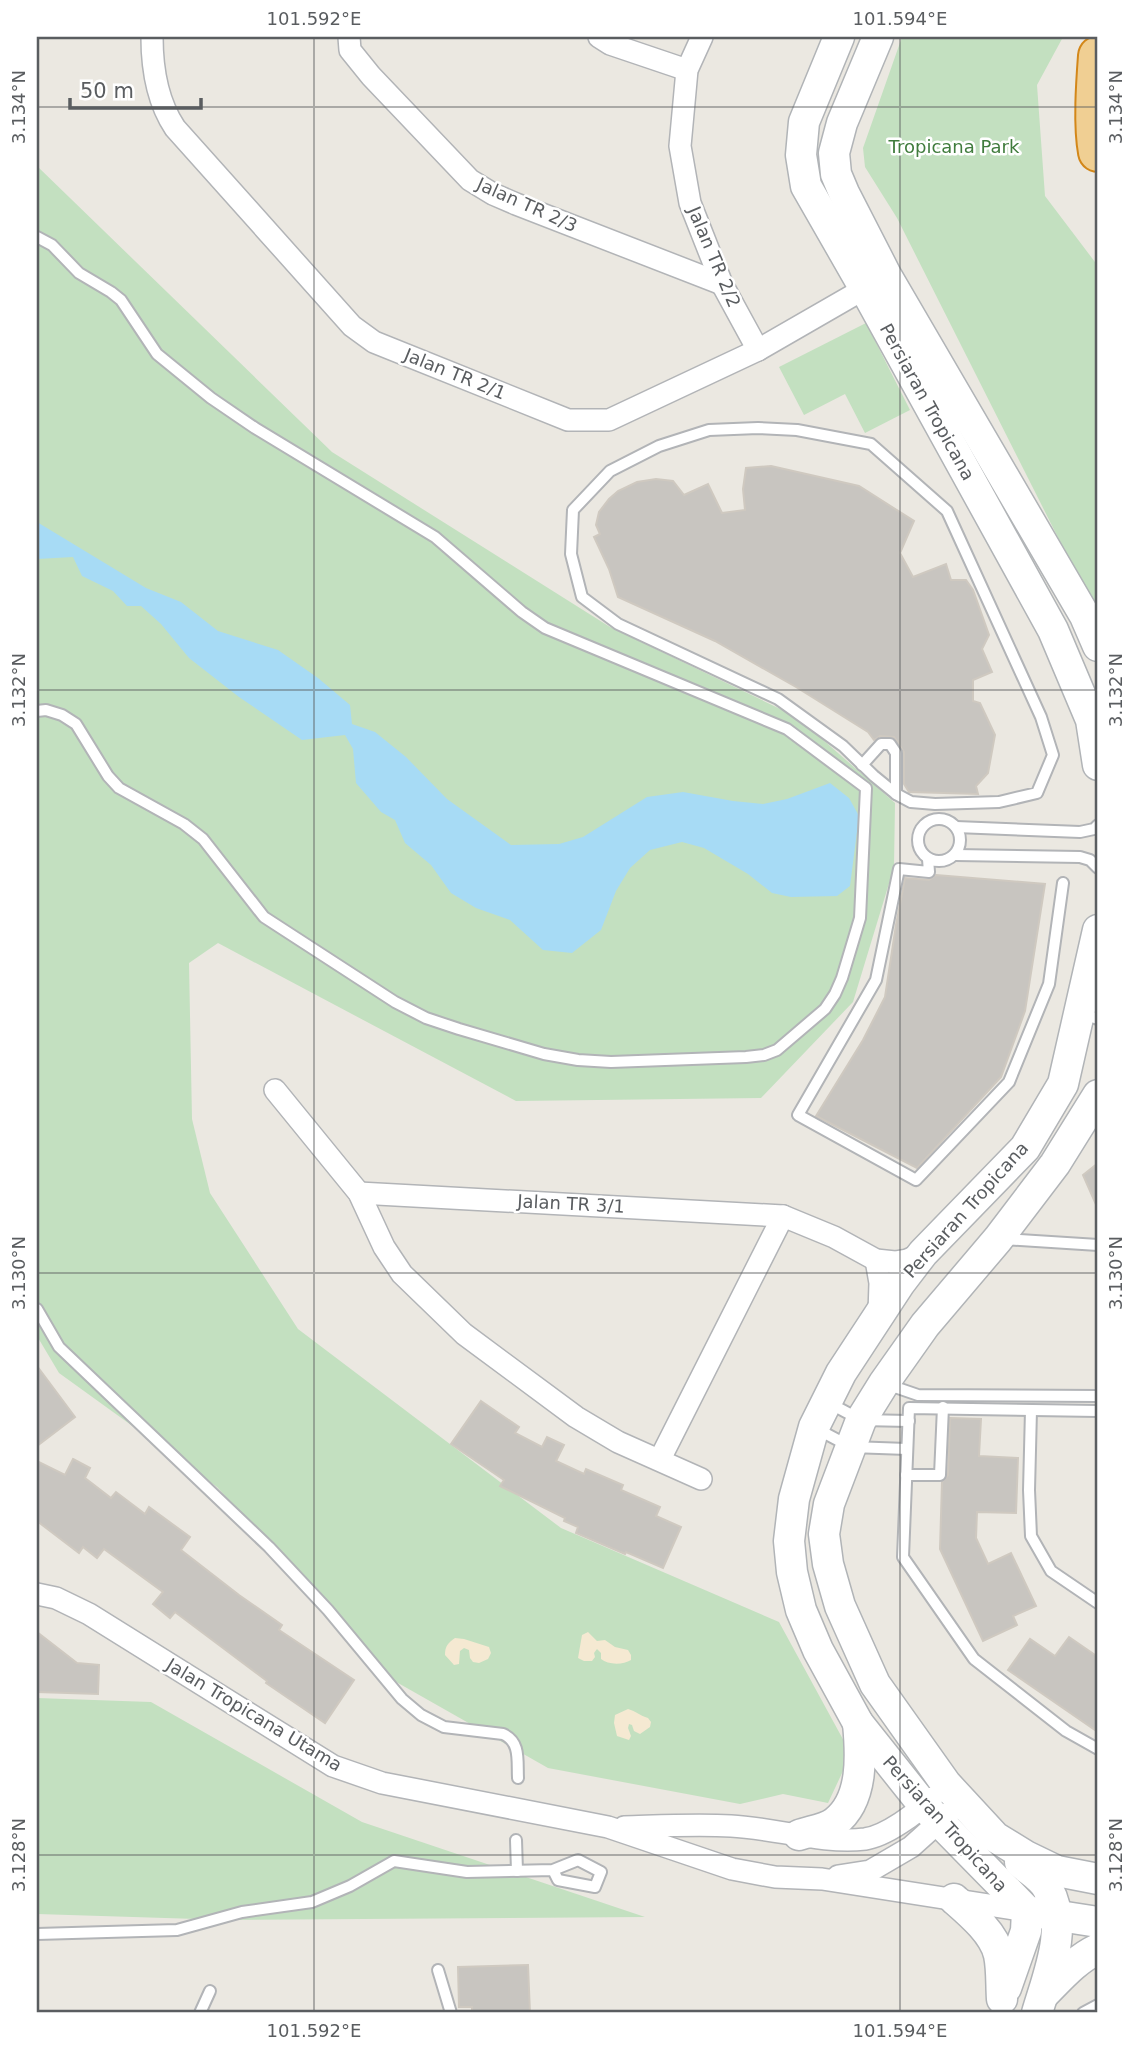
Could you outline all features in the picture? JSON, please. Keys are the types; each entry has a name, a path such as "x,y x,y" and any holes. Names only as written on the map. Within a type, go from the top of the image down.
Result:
{"highway":[{"path":"1098,56 1098,152"}],"main road":[{"name":"Persiaran Tropicana","path":"839,37 804,122 801,155 806,186 876,282 1085,616 1098,646"},
{"name":"Persiaran Tropicana","path":"878,37 842,122 834,153 836,174 876,282 1052,630 1091,720 1098,765"},
{"name":"Persiaran Tropicana","path":"1045,1909 932,1814 858,1723 818,1650 801,1610 792,1572 789,1541 794,1499 820,1414 841,1373 923,1253 1025,1148 1063,1084 1089,1016 1098,930"},
{"name":"Persiaran Tropicana","path":"1096,1105 998,1239 925,1325 884,1383 856,1434 829,1504 824,1534 828,1564 841,1606 875,1684 954,1793 995,1837 1026,1856 1058,1871 1098,1879"},
{"path":"799,1835 834,1823 847,1809 859,1783 858,1723"},
{"path":"995,1837 1043,1881 1050,1891 1045,1909 1058,1934 1040,2004"},
{"path":"1000,2006 1026,1931 1045,1909 1073,1893 1098,1890"},
{"path":"954,1899 989,1936 998,1953 1000,2006"},
{"path":"1045,1909 1098,1922"},
{"path":"1040,2004 1072,1966 1088,1953 1098,1949"}],"street":[{"name":"Jalan TR 2/1","path":"152,37 155,76 165,114 352,326 374,342 568,420 610,420 758,350 876,282"},
{"name":"Jalan TR 2/3","path":"349,37 350,50 371,76 470,180 516,204 722,284"},
{"path":"599,37 610,44 687,70"},
{"name":"Jalan TR 2/2","path":"702,37 687,70 680,146 690,203 722,284 758,350"},
{"path":"275,1090 359,1194 384,1247 402,1274 464,1334 576,1418 618,1442 701,1479"},
{"name":"Jalan TR 3/1","path":"359,1194 783,1216 834,1237 876,1260"},
{"path":"660,1460 783,1216"},
{"path":"879,1317 880,1283 876,1260 895,1262 923,1253"},
{"name":"Jalan Tropicana Utama","path":"37,1594 56,1598 89,1614 333,1766 382,1783 608,1827 732,1869 775,1877 822,1879 954,1899 1045,1909"},
{"name":"Jalan Tropicana Utama","path":"822,1879 870,1871 917,1843 932,1814 954,1793"},
{"name":"Jalan Tropicana Utama","path":"608,1827 733,1826 799,1835 867,1839 932,1814"}],"lane":[{"path":"37,237 52,245 79,274 121,300 157,354 211,398 254,428 435,537 537,623 787,729 866,788 860,918 835,994 825,1009 777,1050 746,1057 611,1062 544,1054 426,1018 395,1002 264,917 203,839 184,824 119,788 108,776 76,724 62,715 46,710 37,711"},
{"path":"709,430 797,430 871,444 947,511 1041,718 1053,755 1037,793 999,802 911,802 896,794 862,765 843,746 778,699 618,624 582,597 571,554 573,510 610,471 659,446 709,430"},
{"path":"862,765 881,744 890,744 896,753 896,794"},
{"path":"935,804 936,819"},
{"path":"956,855 961,841 960,833 951,822 936,819 923,826 919,833 919,848 928,859 929,872 899,870 876,980 798,1115 916,1180 1009,1082 1049,984 1063,883"},
{"path":"956,827 1080,832 1094,829 1098,825"},
{"path":"928,859 943,862 956,855 1080,857 1090,860 1098,868"},
{"path":"998,1239 1098,1245"},
{"path":"37,1309 59,1347 269,1547 328,1610 402,1699 421,1716 444,1727 510,1737 517,1751 518,1778"},
{"path":"884,1383 918,1395 1098,1396"},
{"path":"906,1475 940,1475 943,1407"},
{"path":"1098,1411 909,1408 904,1557 974,1659 1066,1731 1098,1749"},
{"path":"1031,1410 1031,1536 1051,1571 1098,1603"},
{"path":"820,1414 856,1434 907,1449"},
{"path":"820,1414 856,1434 909,1421"},
{"path":"516,1840 517,1871"},
{"path":"37,1934 177,1930 242,1912 312,1902 350,1886 394,1861 467,1872 553,1870"},
{"path":"438,1970 451,2013"},
{"path":"200,2013 210,1991"},
{"path":"1083,2013 1098,2005"}],"green space":[{"name":"Tropicana Park","path":"902,37 1063,37 1037,85 1045,196 1098,266 1098,617 897,218 865,167 863,148"},
{"path":"37,166 332,452 610,627 797,717 895,803 894,867 853,1002 761,1098 516,1101 218,943 189,963 192,1119 210,1193 298,1329 561,1528 779,1622 851,1754 828,1803 783,1794 740,1804 548,1768 391,1679 217,1487 59,1373 37,1336"},
{"path":"866,323 910,410 865,433 845,394 804,415 779,367"},
{"path":"37,1698 151,1702 362,1822 645,1917 229,1920 37,1914"}],"sand":[{"path":"588,1632 597,1641 605,1640 615,1647 628,1650 631,1660 611,1663 601,1659 601,1653 597,1649 592,1661 578,1658 582,1635"},
{"path":"455,1638 489,1647 491,1653 488,1659 479,1663 473,1662 469,1650 464,1648 460,1651 459,1664 454,1665 445,1655 447,1645"},
{"path":"628,1709 651,1722 650,1727 640,1734 629,1724 629,1740 617,1736 614,1723 615,1715"}],"water":[{"path":"37,522 146,588 181,602 218,631 278,650 350,705 352,724 375,732 406,757 447,799 511,845 559,844 583,837 647,797 683,792 763,804 787,799 830,783 849,798 859,816 850,886 837,896 791,897 772,893 748,874 704,848 682,842 650,850 630,868 616,891 601,930 572,953 543,950 510,920 476,908 451,893 431,865 405,843 395,820 381,812 356,783 353,749 345,735 302,740 239,697 189,658 161,624 141,606 127,606 113,591 82,576 73,557 37,559"}],"building":[{"path":"771,466 859,486 914,521 900,553 913,577 946,564 951,580 966,580 973,590 989,635 982,649 992,672 973,680 973,701 980,703 995,735 988,773 976,786 978,794 909,792 904,784 904,752 894,737 880,736 874,740 868,732 796,687 715,641 618,597 594,537 600,534 596,525 599,512 618,491 637,482 656,479 673,481 684,495 708,484 722,513 745,510 743,489 746,468"},
{"path":"936,875 1045,884 1025,1011 1001,1077 917,1168 816,1116 863,1040 885,997 905,878 929,880"},
{"path":"1098,1163 1098,1209 1083,1175"},
{"path":"37,1366 75,1417 37,1446"},
{"path":"481,1401 519,1427 515,1433 542,1447 547,1437 564,1445 556,1461 584,1474 586,1469 623,1485 621,1490 660,1507 656,1516 681,1527 663,1568 576,1533 578,1527 500,1486 504,1480 451,1444"},
{"path":"950,1418 981,1419 979,1456 1018,1458 1016,1513 977,1512 976,1538 988,1564 1011,1553 1036,1606 1013,1616 1017,1625 983,1641 940,1549 942,1482 948,1475"},
{"path":"73,1459 90,1468 85,1478 111,1498 116,1492 145,1514 149,1507 190,1537 181,1550 282,1625 279,1630 354,1680 325,1723 266,1683 267,1681 175,1612 170,1618 153,1604 163,1592 104,1549 97,1558 83,1547 79,1553 37,1521 37,1461 65,1475"},
{"path":"37,1632 77,1663 99,1665 98,1694 37,1692"},
{"path":"1069,1637 1098,1657 1098,1732 1008,1670 1030,1639 1055,1656"},
{"path":"528,1965 530,2013 472,2013 472,2007 459,2007 458,1967"}]}
